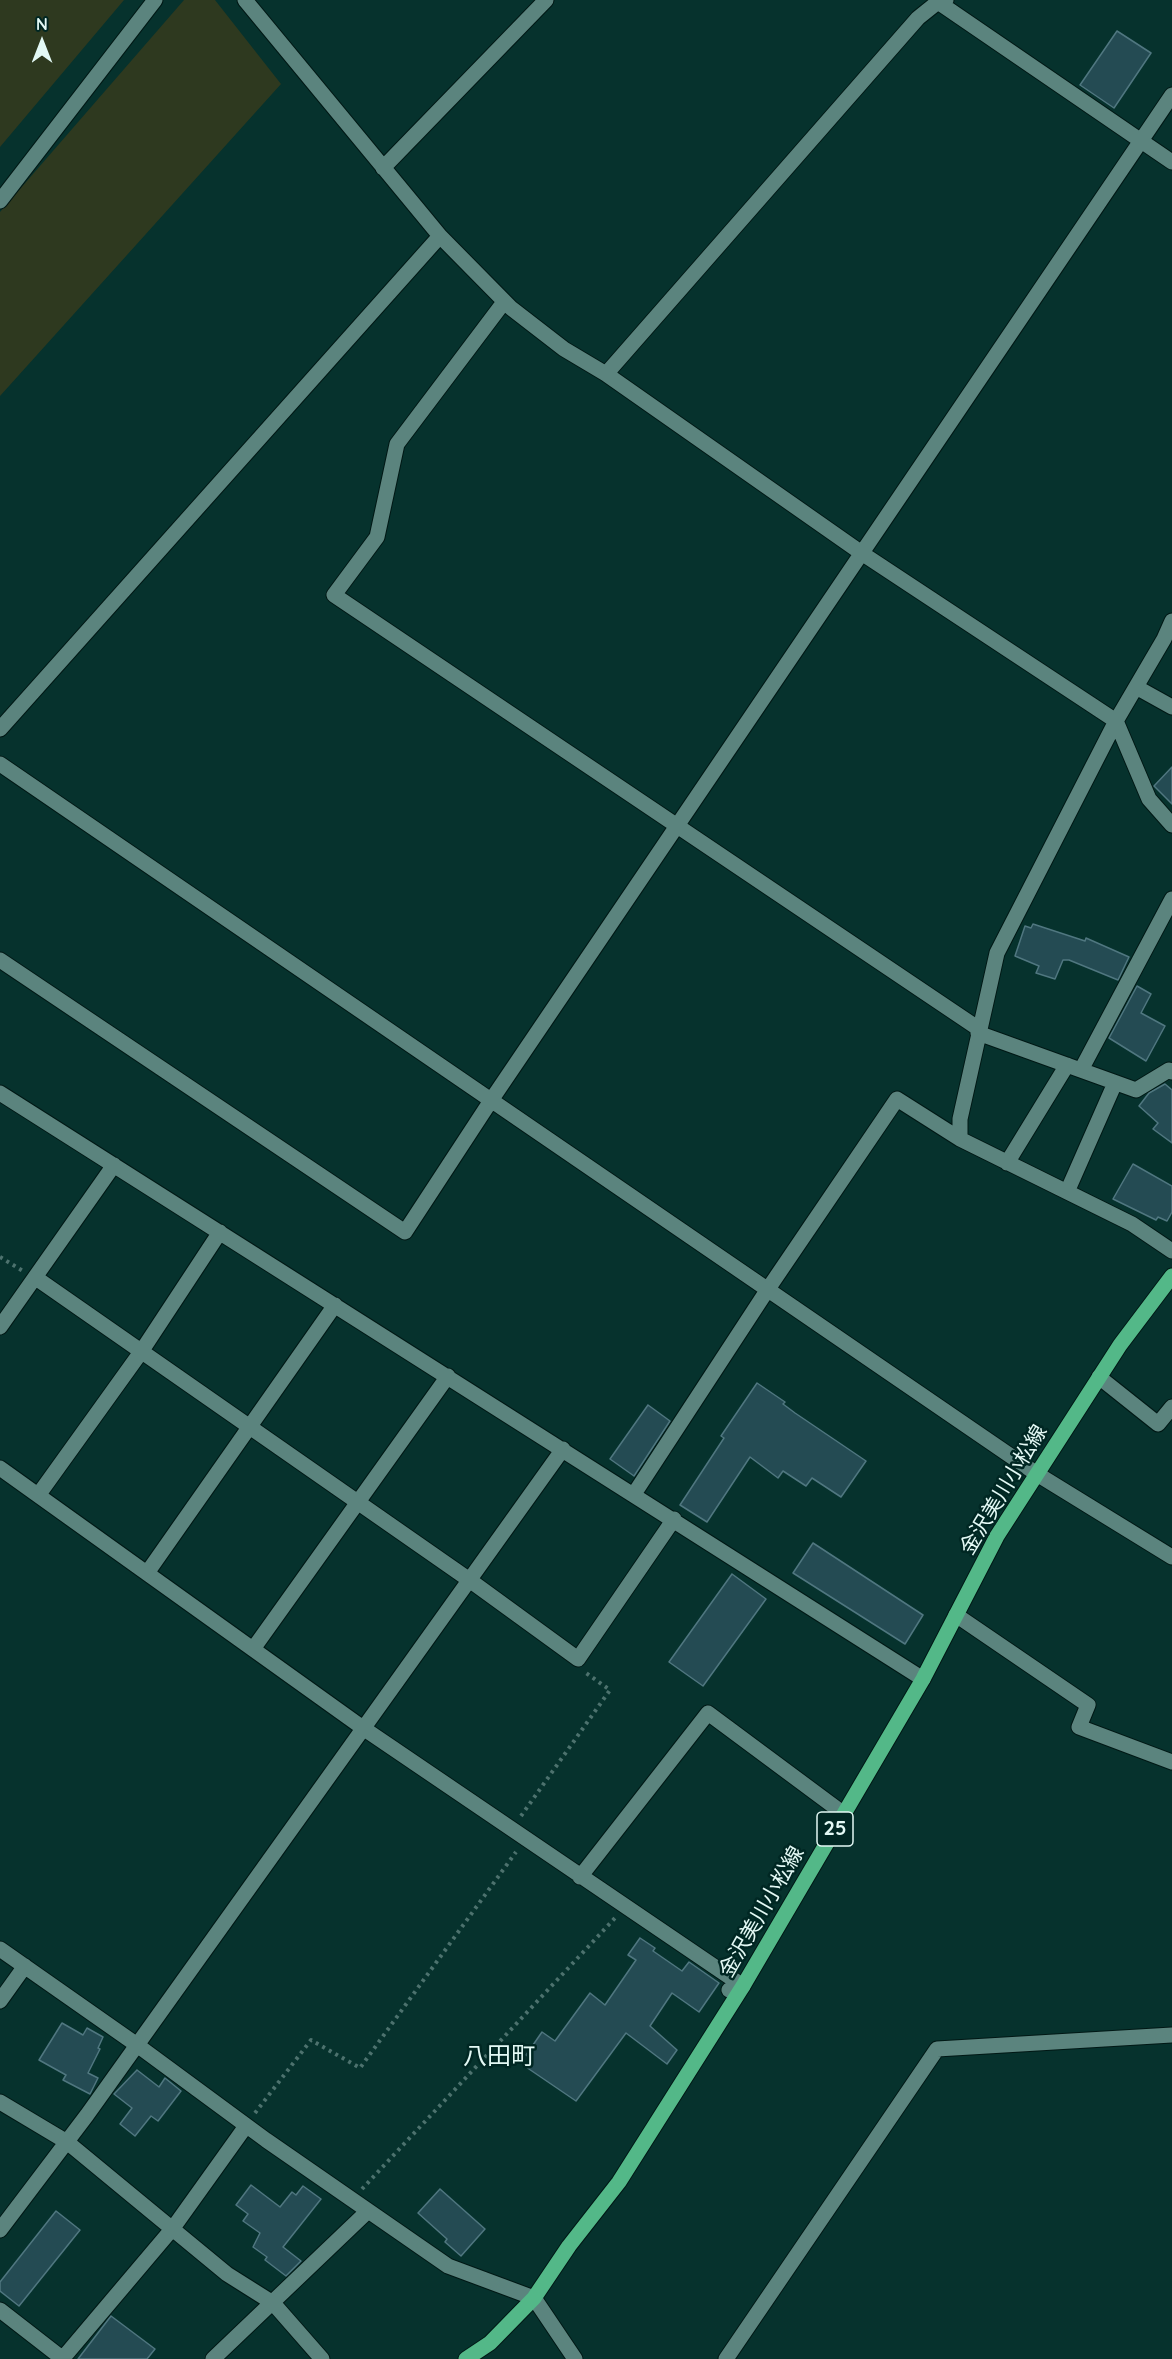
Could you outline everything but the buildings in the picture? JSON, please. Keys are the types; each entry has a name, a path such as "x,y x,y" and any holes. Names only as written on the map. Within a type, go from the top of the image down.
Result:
{"main road":[{"name":"金沢美川小松線","path":"466,2359 490,2343 534,2298 569,2246 619,2182 844,1814 923,1678 997,1536 1099,1377 1172,1276"}],"street":[{"path":"0,201 155,0"},
{"path":"245,0 440,236 504,302 564,349 606,374 863,554 1116,721 1149,799 1172,825"},
{"path":"383,168 546,0"},
{"path":"606,374 918,18 942,1 1172,162"},
{"path":"0,960 405,1232 676,826 863,554 1172,95"},
{"path":"0,729 440,236"},
{"path":"504,302 397,444 377,537 334,595 979,1031 1136,1090 1169,1070 1172,1072"},
{"path":"960,1139 960,1119 997,953 1116,721 1164,639 1172,621"},
{"path":"1136,687 1172,706"},
{"path":"0,764 1037,1474 1172,1557"},
{"path":"1007,1162 1074,1068 1172,899"},
{"path":"1067,1192 1115,1083"},
{"path":"0,1093 923,1678"},
{"path":"634,1494 768,1289 897,1099 960,1139 1132,1224 1172,1251"},
{"path":"0,1327 114,1165"},
{"path":"39,1494 141,1352 220,1232"},
{"path":"36,1278 251,1426 578,1659 674,1519"},
{"path":"147,1573 335,1305"},
{"path":"253,1649 448,1376"},
{"path":"1099,1377 1158,1424 1172,1407"},
{"path":"0,2230 137,2045 563,1449"},
{"path":"0,1468 363,1728 625,1907 736,1988"},
{"path":"956,1616 1088,1705 1079,1727 1172,1762"},
{"path":"580,1876 708,1713 844,1814"},
{"path":"0,1949 137,2045 246,2126 448,2266 534,2298 575,2359"},
{"path":"0,2001 25,1966"},
{"path":"726,2359 937,2049 1172,2035"},
{"path":"0,2102 67,2142 227,2274 273,2303 322,2359"},
{"path":"0,2310 63,2359 173,2228 246,2126"},
{"path":"213,2359 368,2211"}],"path":[{"path":"0,1257 36,1278"},
{"path":"511,1829 610,1690 584,1671 578,1659"},
{"path":"246,2126 310,2040 360,2068 526,1839"},
{"path":"352,2200 625,1907"}],"green space":[{"path":"0,0 124,0 0,147"},
{"path":"184,0 215,0 281,84 0,396 0,212"}],"district":[{"name":"八田町","path":"499,2057"}]}
